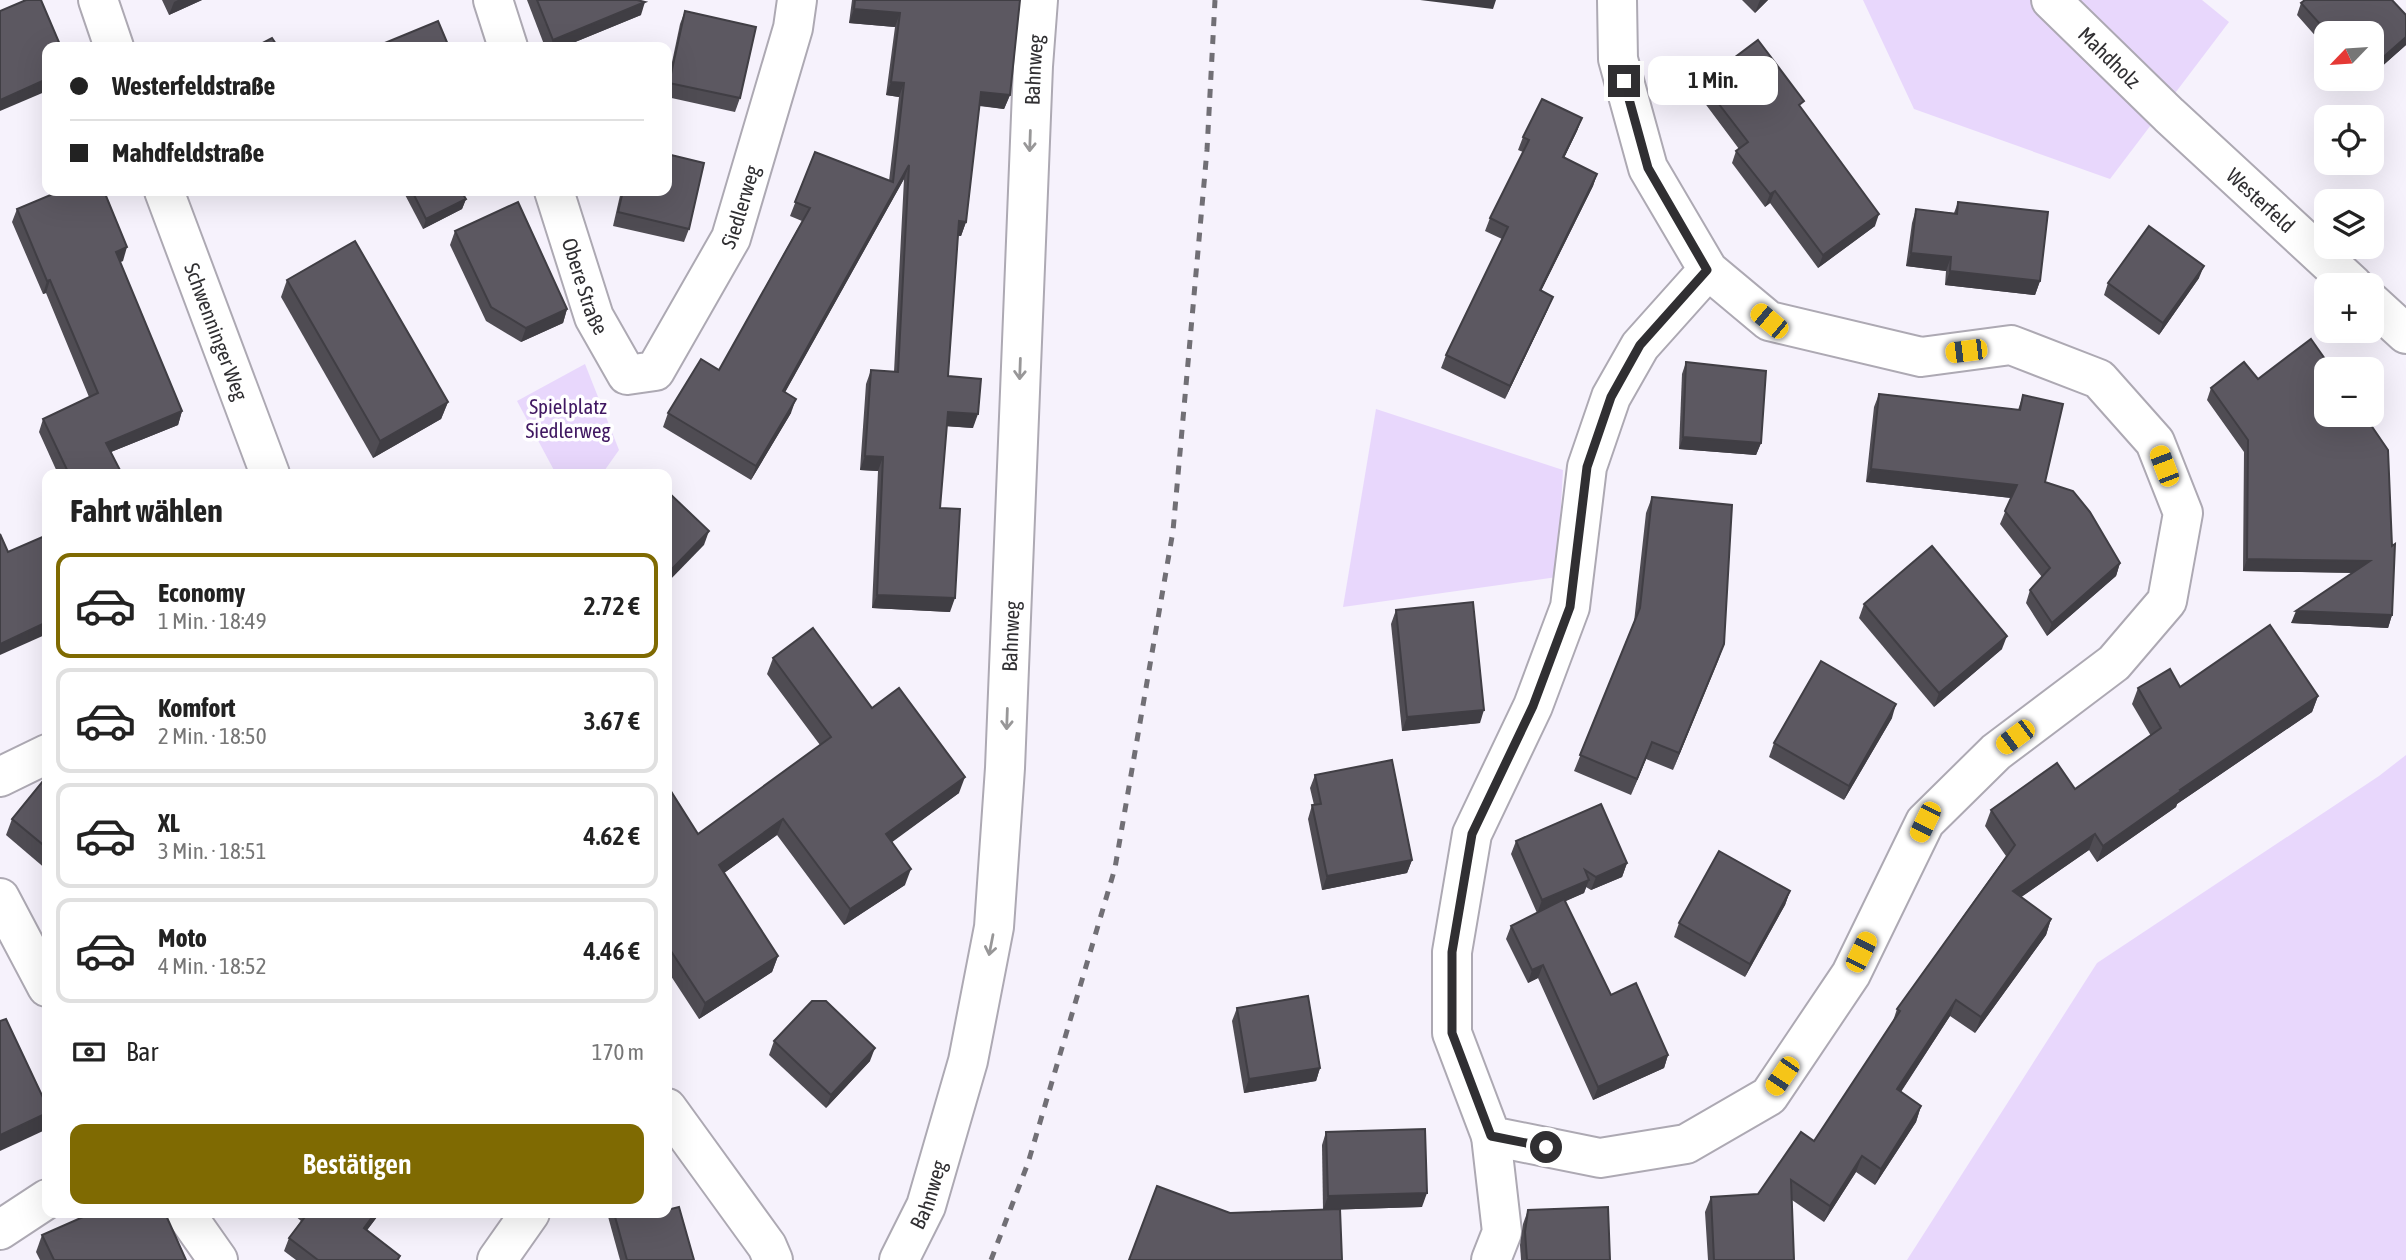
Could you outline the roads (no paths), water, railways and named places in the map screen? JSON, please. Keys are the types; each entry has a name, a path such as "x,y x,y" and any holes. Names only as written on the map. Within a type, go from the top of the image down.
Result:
{"street":[{"path":"98,0 112,42"},
{"path":"493,0 506,42"},
{"name":"Siedlerweg","path":"627,375 655,371 731,238 793,29 797,0"},
{"name":"Bahnweg","path":"899,1260 926,1206 968,1061 994,927 1005,768 1020,368 1038,0"},
{"path":"1491,1136 1600,1158 1686,1144 1769,1096 1851,974 1925,822 1996,752 2114,663 2167,601 2183,513 2155,442 2099,379 2011,345 1921,357 1769,321 1707,270 1648,168 1618,59 1618,0"},
{"name":"Mahdholz","path":"2051,0 2169,115"},
{"name":"Westerfeld","path":"2169,115 2340,273"},
{"name":"Schwenninger Weg","path":"166,196 268,469"},
{"name":"Obere Straße","path":"556,196 594,317 627,375"},
{"path":"1491,1260 1502,1231 1491,1136 1452,1033 1452,952 1472,834 1533,706 1570,607 1587,467 1611,397 1640,345 1707,270"},
{"path":"2384,314 2406,334"},
{"path":"0,777 42,756"},
{"path":"0,898 42,978"},
{"path":"672,1115 760,1235 773,1260"},
{"path":"0,1230 42,1202"},
{"path":"189,1218 218,1260"},
{"path":"497,1260 526,1218"}],"railway":[{"path":"991,1260 1028,1163 1115,868 1173,531 1207,150 1215,0"}],"park label":[{"name":"Spielplatz Siedlerweg","path":"568,418"}]}
